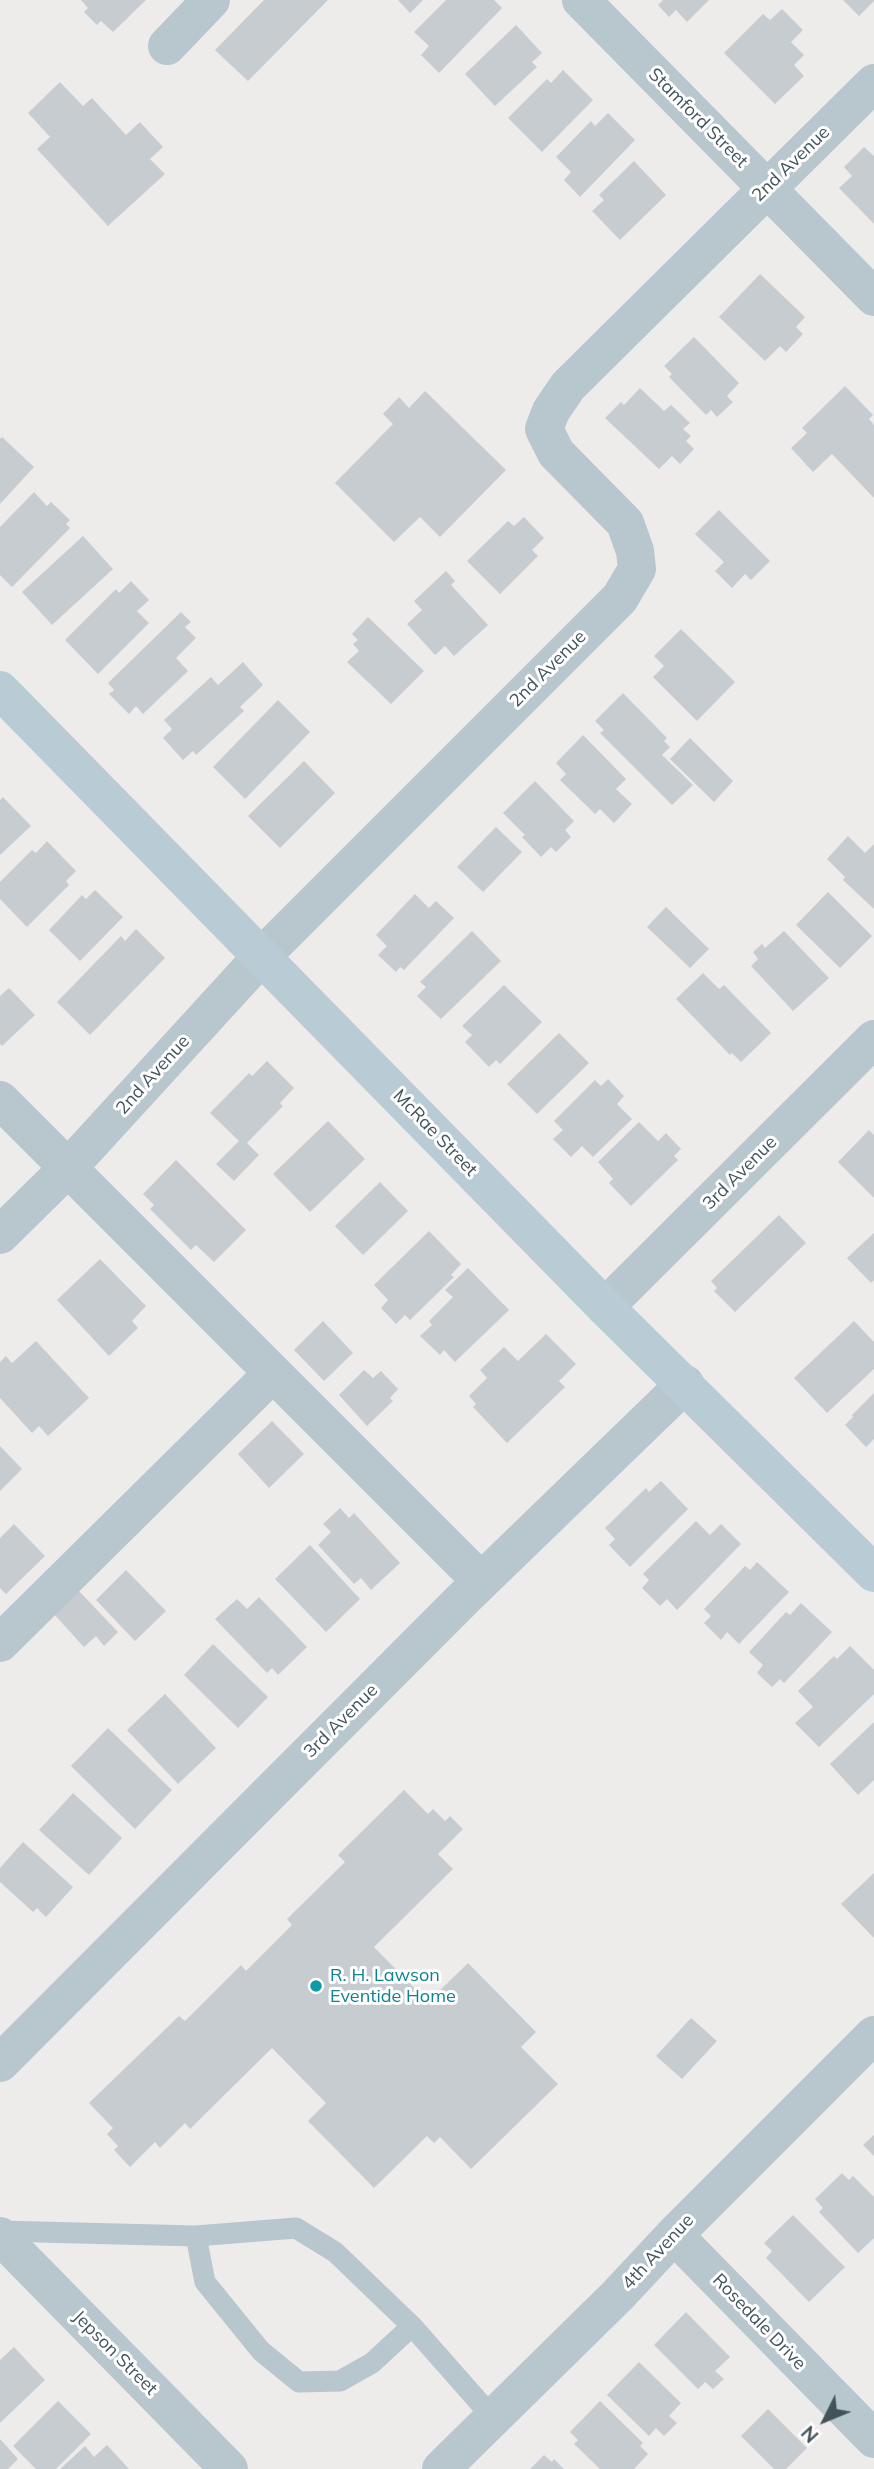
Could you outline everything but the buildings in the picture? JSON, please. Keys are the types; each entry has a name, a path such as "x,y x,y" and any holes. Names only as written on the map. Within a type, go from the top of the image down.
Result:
{"street":[{"path":"167,46 211,0"},
{"name":"Stamford Street","path":"581,0 874,297"},
{"name":"2nd Avenue","path":"0,1235 68,1168 262,956 620,598 637,569 635,551 625,523 556,453 544,429 551,411 568,386 874,83"},
{"name":"McRae Street","path":"0,690 605,1307 874,1573"},
{"name":"3rd Avenue","path":"605,1307 874,1039"},
{"path":"0,1100 481,1581"},
{"path":"0,1643 273,1373"},
{"name":"3rd Avenue","path":"0,2063 481,1581 685,1384"},
{"name":"4th Avenue","path":"441,2469 618,2295 674,2235 874,2035"},
{"name":"Rosedale Drive","path":"674,2235 874,2440"},
{"name":"Jepson Street","path":"0,2236 229,2469"}],"lane":[{"path":"0,2231 196,2236 296,2228 335,2252 412,2326 494,2419"},
{"path":"196,2236 205,2282 261,2351 299,2382 340,2381 372,2363 412,2326"}],"place":[{"name":"R. H. Lawson Eventide Home","path":"316,1986"}]}
